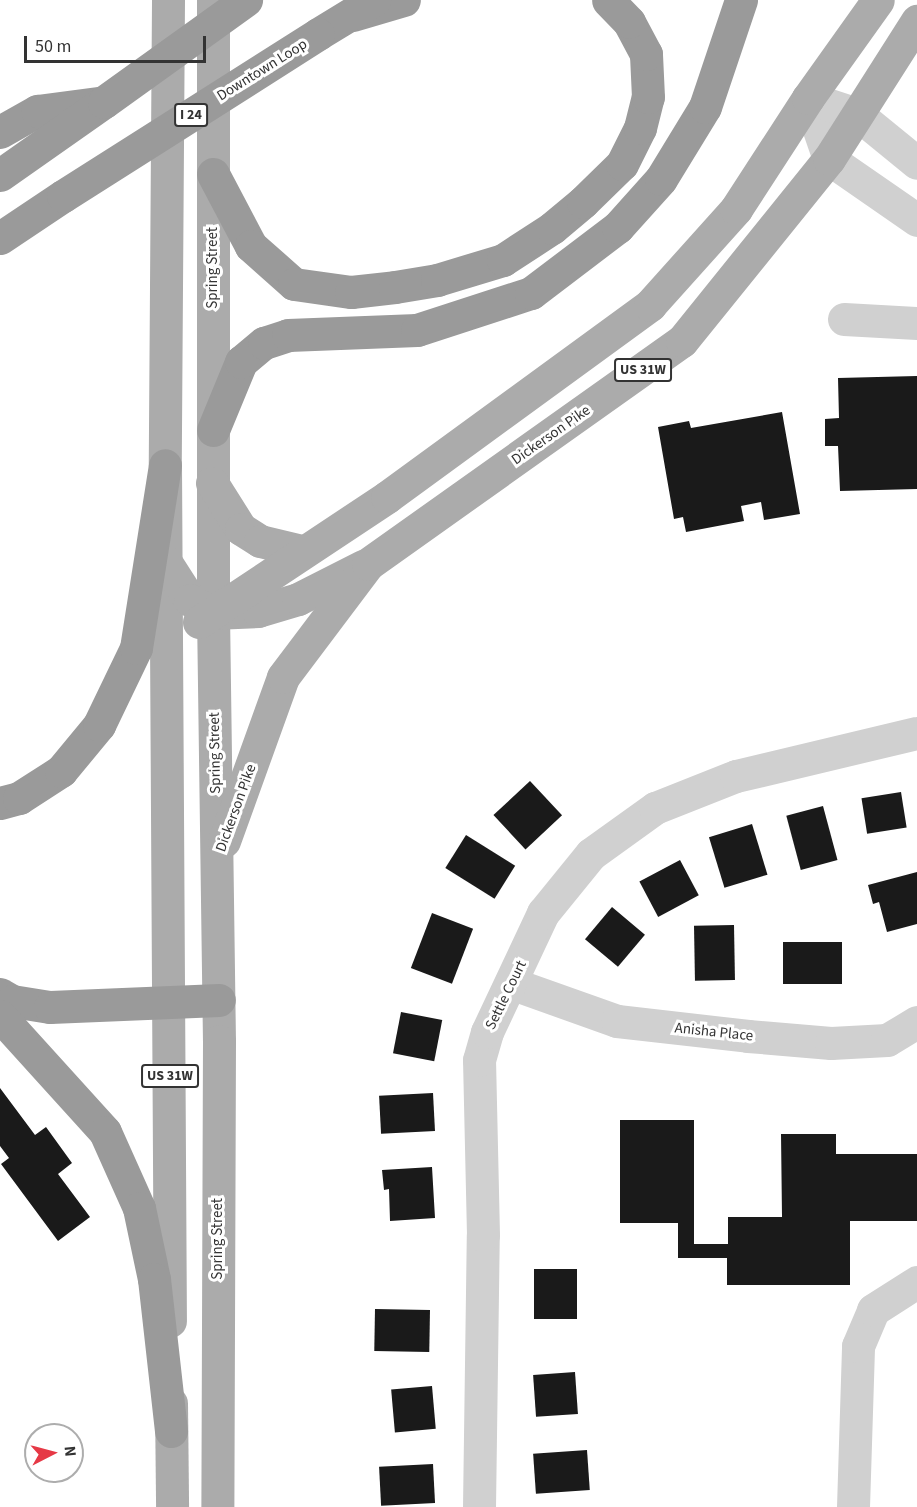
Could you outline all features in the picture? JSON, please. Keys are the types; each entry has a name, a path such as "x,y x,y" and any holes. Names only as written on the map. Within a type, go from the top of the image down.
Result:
{"highway":[{"path":"0,175 246,0"},
{"name":"Downtown Loop","path":"0,238 374,0"},
{"path":"331,26 404,0"},
{"path":"213,174 251,246 294,284 351,292 395,287 437,280 503,260 552,228 583,202 622,164 640,128 648,97 646,54 629,22 608,0"},
{"path":"213,430 242,362 264,343 288,335 417,330 531,292 618,227 661,179 705,106 741,0"},
{"path":"0,132 37,111 104,102"},
{"path":"0,804 19,798 61,771 99,725 135,648 165,465"},
{"path":"0,994 12,1001 50,1006 219,1000"},
{"path":"0,1016 105,1132 139,1208 154,1279 171,1431"}],"main road":[{"path":"166,645 168,0"},
{"name":"Spring Street","path":"213,0 212,483 219,1000 217,1507"},
{"name":"US 31W","path":"172,1507 166,645 302,551 387,497 650,305 736,209 808,98 878,0"},
{"name":"Dickerson Pike","path":"218,860 283,677 368,564 682,341 829,159 917,21"},
{"path":"212,483 241,529 260,541 302,551"},
{"path":"165,561 190,600 213,613 258,611 288,602 368,564"}],"street":[{"path":"808,98 857,114 917,163"},
{"path":"808,98 829,159 917,220"},
{"path":"844,320 917,323"},
{"name":"Settle Court","path":"479,1507 483,1235 479,1060 487,1032 513,984 543,913 591,854 655,808 736,776 917,733"},
{"name":"Anisha Place","path":"513,984 617,1021 748,1036 831,1043 887,1040 917,1022"},
{"path":"853,1507 858,1346 873,1310 917,1282"}],"building":[{"path":"917,376 917,489 840,491 838,446 825,446 825,419 839,418 838,378"},
{"path":"782,412 800,514 764,520 761,502 741,506 744,521 686,532 683,517 674,519 658,427 689,421 691,428"},
{"path":"530,781 562,815 525,849 493,815"},
{"path":"901,792 907,828 867,834 861,798"},
{"path":"823,806 837,860 801,870 786,816"},
{"path":"752,824 767,875 724,888 709,837"},
{"path":"466,835 515,866 495,899 445,868"},
{"path":"680,860 699,895 658,917 639,882"},
{"path":"917,872 917,924 887,932 879,902 873,904 868,885"},
{"path":"612,907 645,935 618,967 585,939"},
{"path":"432,913 473,929 452,984 411,968"},
{"path":"734,925 735,980 695,981 694,926"},
{"path":"783,942 842,942 842,984 783,984"},
{"path":"401,1012 442,1020 434,1061 393,1053"},
{"path":"0,1088 35,1135 46,1127 72,1163 58,1174 90,1217 58,1241 1,1164 9,1158 0,1146"},
{"path":"433,1093 435,1131 381,1134 379,1096"},
{"path":"620,1120 694,1120 694,1244 728,1244 728,1217 782,1217 781,1134 836,1134 836,1154 917,1154 917,1221 850,1221 850,1285 727,1285 727,1258 678,1258 678,1223 620,1223"},
{"path":"432,1167 435,1218 390,1221 389,1189 384,1190 382,1170"},
{"path":"534,1269 577,1269 577,1319 534,1319"},
{"path":"375,1309 430,1310 429,1352 374,1351"},
{"path":"575,1372 578,1414 536,1417 533,1375"},
{"path":"432,1386 436,1429 395,1432 391,1390"},
{"path":"587,1450 590,1490 536,1494 533,1454"},
{"path":"433,1464 435,1503 381,1506 379,1467"}]}
